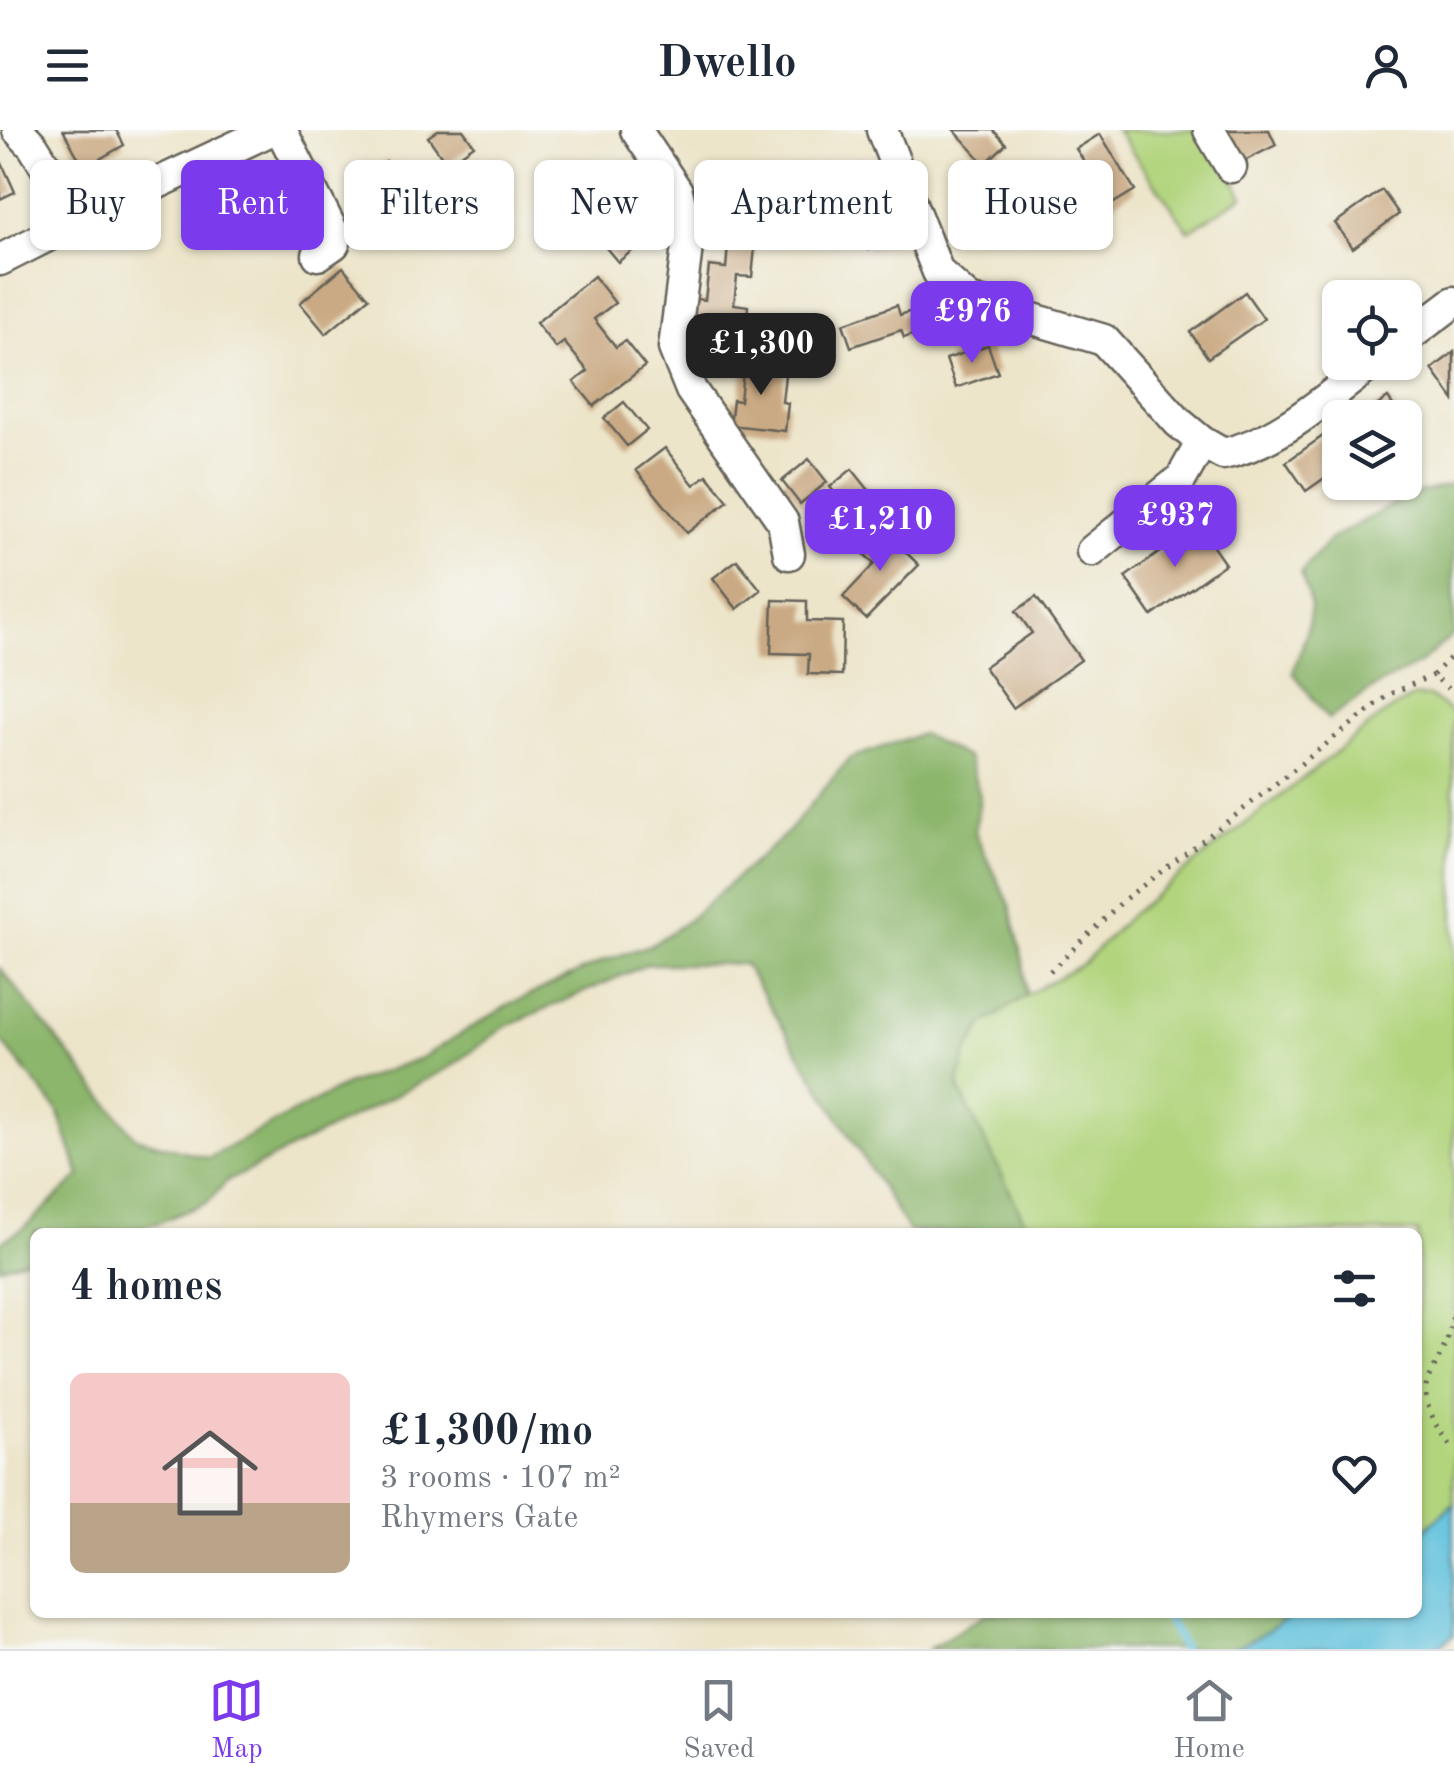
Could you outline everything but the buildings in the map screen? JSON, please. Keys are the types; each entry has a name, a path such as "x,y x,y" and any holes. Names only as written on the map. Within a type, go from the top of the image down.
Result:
{"street":[{"path":"18,130 43,160"},
{"path":"161,182 271,130"},
{"path":"281,130 336,238 318,256"},
{"path":"636,130 677,191 688,240 674,348 691,390 784,522 789,554"},
{"path":"882,130 938,272 970,300 1104,340 1178,422 1224,454 1272,436 1351,380"},
{"path":"1209,130 1231,167"},
{"path":"0,260 30,245"},
{"path":"1422,327 1454,302"},
{"path":"1092,551 1181,479 1202,442"}],"path":[{"path":"1050,971 1125,899 1390,694 1433,675 1454,654"},
{"path":"1433,675 1454,694"},
{"path":"1454,1306 1452,1327 1427,1382 1426,1400 1435,1423 1454,1447"}],"green space":[{"path":"1116,130 1203,130 1243,196 1189,231"},
{"path":"1454,484 1454,634 1419,664 1328,719 1293,672 1311,606 1301,572 1331,539 1401,500 1422,500 1422,492"},
{"path":"1430,696 1454,715 1454,1503 1422,1531 1422,1228 1028,1228 958,1087 966,1054 983,1025 1026,995 1084,963 1130,915 1384,714 1413,697"},
{"path":"921,734 968,758 980,796 975,833 1010,905 1026,995 983,1025 966,1054 958,1087 1028,1228 907,1228 744,964 648,964 506,1026 452,1066 226,1182 208,1202 138,1228 30,1228 30,1258 0,1267 0,1242 23,1229 80,1176 58,1111 0,1039 0,968 136,1138 208,1158 346,1085 421,1058 510,1004 603,961 653,944 686,922 785,835 850,758"},
{"path":"979,1618 1289,1618 1233,1649 929,1649"}],"water":[{"path":"1454,1503 1454,1635 1435,1649 1233,1649 1289,1618 1422,1618 1422,1532"}],"waterway":[{"path":"1167,1618 1183,1649"}]}
